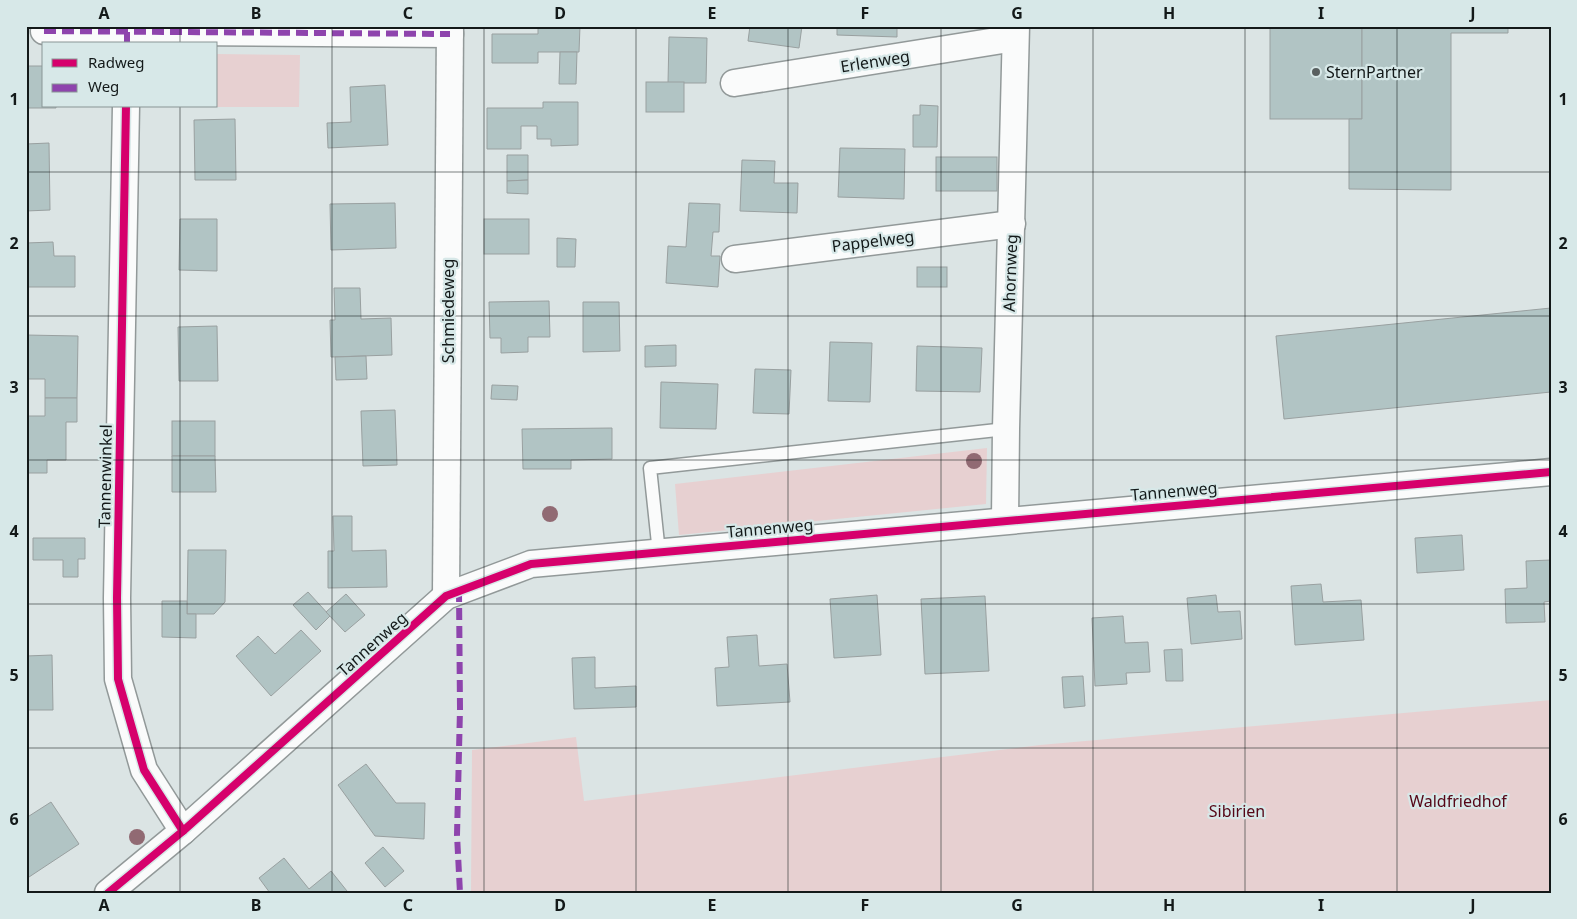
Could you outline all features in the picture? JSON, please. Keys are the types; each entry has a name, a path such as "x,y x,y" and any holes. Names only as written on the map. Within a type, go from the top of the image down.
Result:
{"street":[{"path":"44,31 127,38 450,30"},
{"name":"Schmiedeweg","path":"446,596 450,30"},
{"name":"Erlenweg","path":"734,83 1016,32"},
{"name":"Ahornweg","path":"1005,520 1016,32"},
{"name":"Tannenwinkel","path":"126,108 117,588 118,679 144,770 183,831"},
{"name":"Pappelweg","path":"735,259 1012,224"},
{"name":"Tannenweg","path":"108,893 183,831 446,596 531,564 1551,472"}],"lane":[{"path":"659,552 650,468 1006,429"}],"green space":[{"path":"218,54 300,55 299,107 218,107"},
{"path":"987,448 986,504 679,535 675,484"},
{"name":"Sibirien","path":"1551,700 1551,893 471,893 472,750 576,737 584,801 1040,745"}],"building":[{"path":"538,26 580,26 579,52 538,52 538,63 492,63 492,34 538,34"},
{"path":"750,26 802,26 799,48 748,41"},
{"path":"837,26 897,26 897,37 837,35"},
{"name":"SternPartner","path":"1270,26 1362,26 1362,119 1270,119"},
{"path":"1362,26 1508,26 1508,33 1451,33 1451,190 1349,189 1349,119 1362,119"},
{"path":"669,37 707,38 706,83 668,83"},
{"path":"560,52 577,52 576,84 559,84"},
{"path":"26,66 42,66 42,108 26,108"},
{"path":"646,82 684,82 684,112 646,112"},
{"path":"385,85 388,145 328,148 327,123 351,122 350,87"},
{"path":"543,102 578,102 578,145 551,146 551,139 537,139 537,126 521,126 521,149 487,149 487,108 543,108"},
{"path":"920,105 938,106 937,147 913,147 913,115 920,115"},
{"path":"235,119 236,180 195,180 194,120"},
{"path":"49,143 50,210 26,211 26,144"},
{"path":"840,148 905,149 904,199 838,197"},
{"path":"507,155 528,155 528,180 507,181"},
{"path":"936,157 997,157 997,191 936,191"},
{"path":"742,160 775,161 774,183 798,183 797,213 740,211"},
{"path":"528,180 528,194 507,193 507,181"},
{"path":"395,203 396,248 331,250 330,204"},
{"path":"689,203 720,204 719,232 713,232 711,256 720,256 718,287 666,283 668,246 686,247"},
{"path":"180,219 217,219 217,271 179,270"},
{"path":"484,219 529,219 529,254 484,254"},
{"path":"557,238 576,239 575,267 557,267"},
{"path":"53,242 54,256 75,256 75,287 26,287 26,243"},
{"path":"917,267 947,267 947,287 917,287"},
{"path":"334,288 360,288 361,319 391,318 392,355 331,357 330,320 335,320"},
{"path":"549,301 550,337 528,337 528,352 501,353 501,338 490,338 489,302"},
{"path":"583,302 619,302 620,351 583,352"},
{"path":"1551,308 1551,392 1284,419 1276,336"},
{"path":"217,326 218,381 179,381 178,327"},
{"path":"26,335 78,336 77,398 45,398 45,379 26,379"},
{"path":"830,342 872,343 870,402 828,401"},
{"path":"676,345 676,366 645,367 645,346"},
{"path":"917,346 982,348 980,392 916,391"},
{"path":"366,356 367,379 336,380 335,357"},
{"path":"755,369 791,370 789,414 753,413"},
{"path":"661,382 718,384 716,429 660,428"},
{"path":"492,385 518,386 517,400 491,399"},
{"path":"45,398 77,398 77,422 66,422 66,460 47,460 47,473 26,473 26,416 45,416"},
{"path":"395,410 397,465 363,466 361,411"},
{"path":"172,421 215,421 215,456 172,456"},
{"path":"612,428 612,459 571,460 571,469 523,469 522,429"},
{"path":"172,456 215,456 216,492 172,492"},
{"path":"333,516 352,516 352,551 386,550 387,587 328,588 328,551 334,551"},
{"path":"1462,535 1464,570 1417,573 1415,538"},
{"path":"33,538 85,538 85,559 78,559 78,577 63,577 63,560 33,560"},
{"path":"188,550 226,550 225,602 214,614 187,614"},
{"path":"1551,560 1551,601 1544,602 1545,622 1506,623 1505,589 1527,588 1526,561"},
{"path":"1321,584 1323,602 1361,600 1364,640 1295,645 1291,586"},
{"path":"308,592 330,616 316,630 293,605"},
{"path":"346,594 365,615 345,632 326,612"},
{"path":"877,595 881,655 834,658 830,599"},
{"path":"1216,595 1218,612 1240,611 1242,639 1191,644 1187,598"},
{"path":"985,596 989,671 925,674 921,599"},
{"path":"162,601 187,601 187,614 196,614 196,638 162,637"},
{"path":"1123,616 1125,643 1148,642 1150,672 1126,673 1127,684 1095,686 1092,618"},
{"path":"301,630 321,651 271,696 236,656 258,636 275,654"},
{"path":"757,635 759,666 787,664 790,702 717,706 715,668 729,667 727,637"},
{"path":"1182,649 1183,681 1166,681 1164,650"},
{"path":"52,655 53,710 26,710 26,656"},
{"path":"595,657 595,688 636,686 636,707 574,709 572,658"},
{"path":"1083,676 1085,706 1064,708 1062,677"},
{"path":"366,764 396,803 425,803 424,839 375,836 338,785"},
{"path":"51,802 79,844 26,879 26,818"},
{"path":"383,847 404,871 385,887 365,863"},
{"path":"284,858 309,889 331,871 347,891 345,893 270,893 259,878"}],"marked path":[{"path":"44,31 450,34"},
{"path":"127,32 127,42"},
{"path":"459,590 460,709 457,835 460,893"}],"cycle path":[{"path":"126,108 117,598 118,679 144,770 183,831"},
{"path":"108,893 183,831 446,596 531,564 1551,472"}],"place":[{"name":"SternPartner","path":"1316,72"}],"park label":[{"name":"Waldfriedhof","path":"1458,801"}]}
